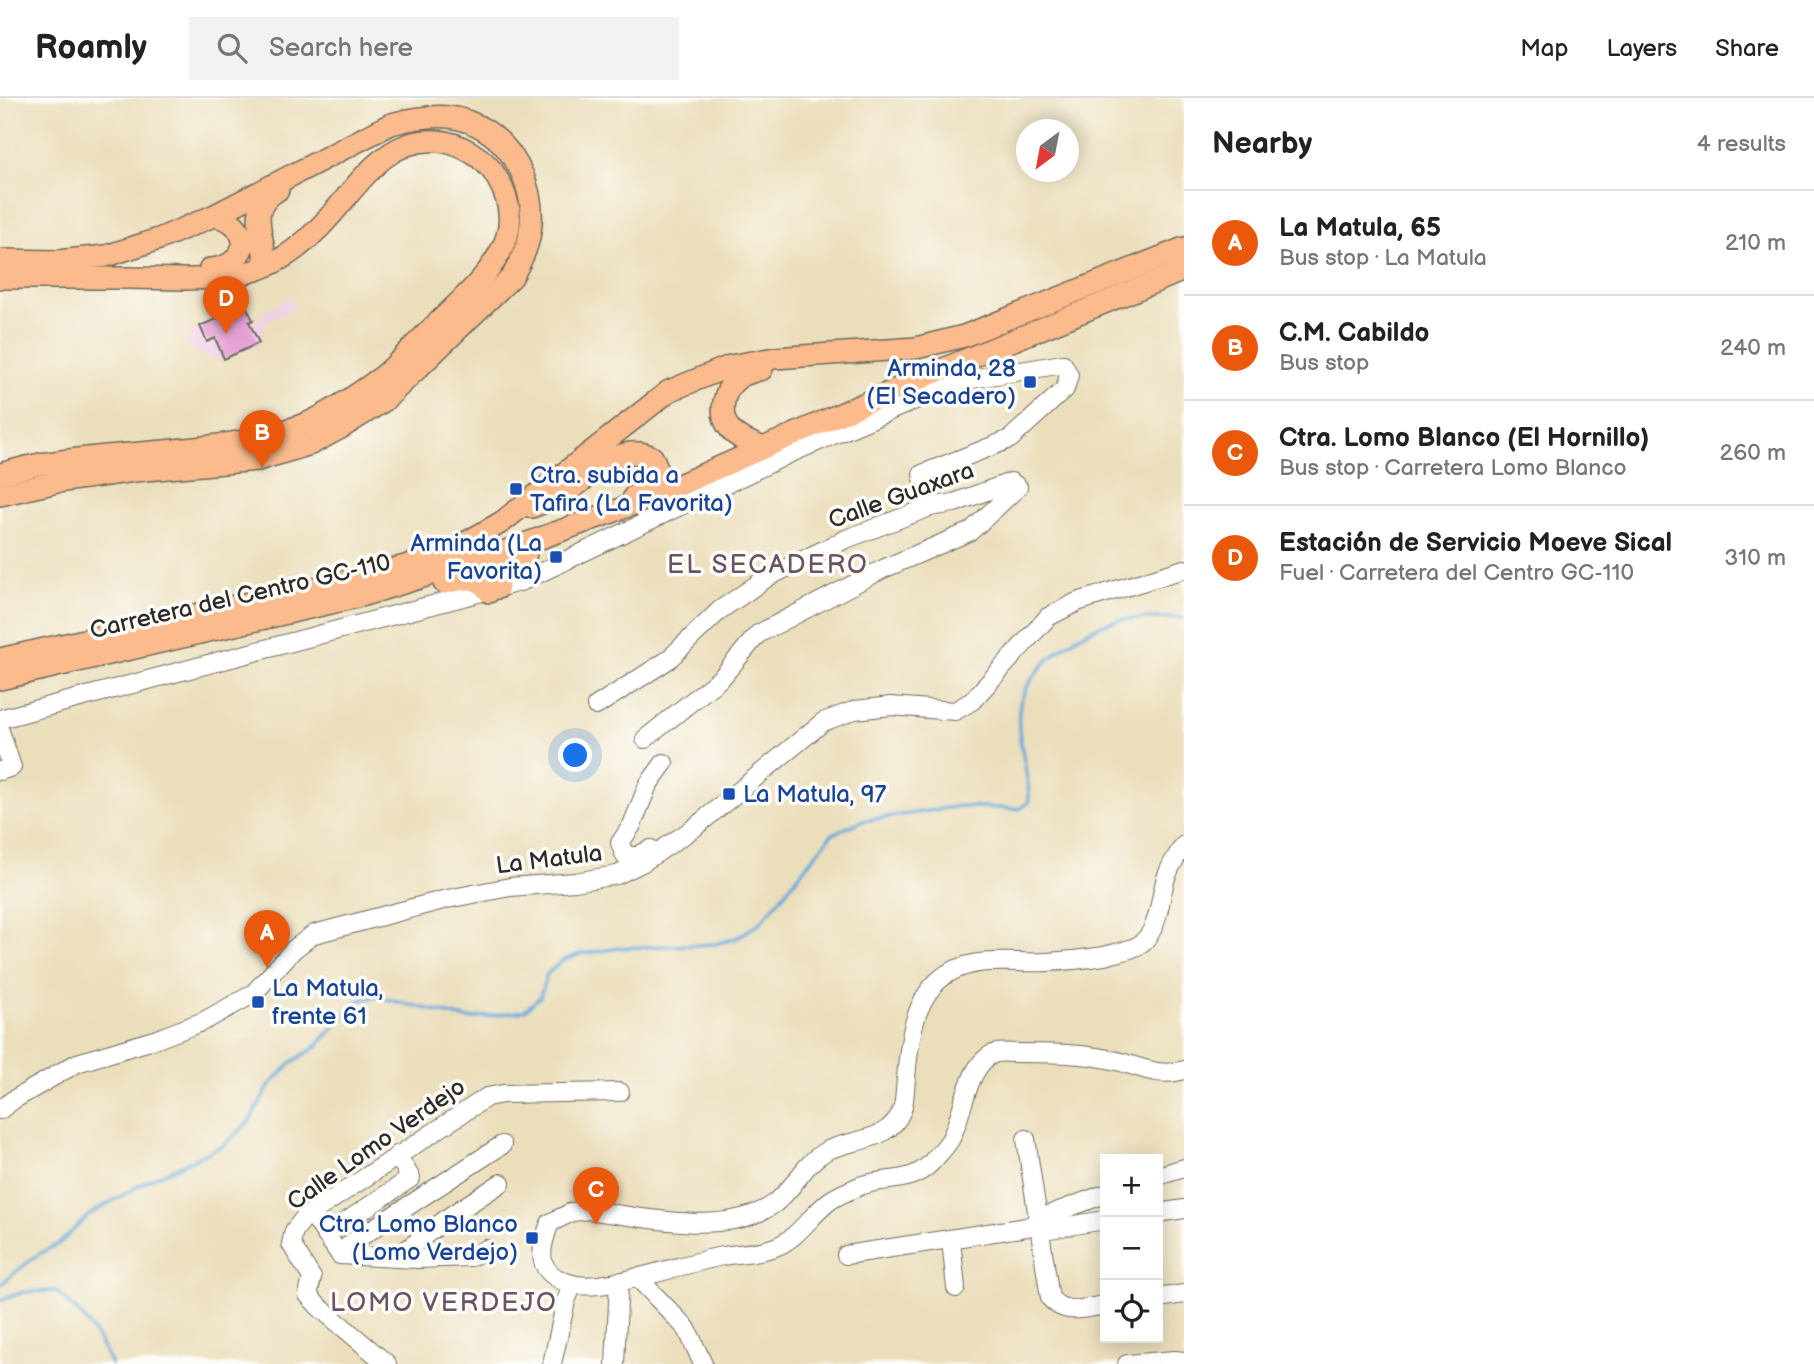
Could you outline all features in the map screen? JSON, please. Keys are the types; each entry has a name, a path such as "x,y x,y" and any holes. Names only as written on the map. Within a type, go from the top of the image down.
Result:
{"main road":[{"path":"0,260 57,261 106,256 159,239 213,216 391,124 410,119 452,117 476,125 494,137 509,152 521,171 530,195 530,233 524,254 512,277 385,400 339,429 311,444 258,460 134,471 57,482 0,495"},
{"path":"0,278 204,279 246,274 282,259 318,229 375,164 407,144 438,141 454,144 471,153 494,172 507,200 510,219 507,237 486,274 386,374 308,423 255,438 214,445 47,463 0,474"},
{"path":"264,266 265,252 258,216 264,201 310,165"},
{"path":"146,278 181,270 216,269 234,262 244,244 243,236 234,223 213,216"},
{"path":"260,233 279,245 298,246"},
{"path":"506,519 668,391 730,366 775,358 916,348 964,335 1184,248"},
{"path":"803,431 976,355 1184,270"},
{"path":"803,431 892,400 934,381 947,378 960,381 960,368 976,355"},
{"path":"764,448 742,439 730,430 723,418 723,405 731,386 738,378 756,371 812,356"},
{"name":"Carretera del Centro GC-110","path":"0,679 397,586 645,500 803,431"},
{"path":"397,586 424,587 470,577 494,590 500,571 506,564 525,555 560,531 649,488 656,477 657,469 652,457 639,451 618,455 566,493 506,519"},
{"name":"Carretera del Centro GC-110","path":"0,659 377,574 446,554 506,519"}],"street":[{"path":"0,719 523,581 779,458 960,381 1063,364 1069,375 1065,389 1010,439 922,474 930,507"},
{"name":"Calle Guaxara","path":"596,706 668,660 720,610 768,577 846,538 930,507 954,503 1011,482 1018,487 971,531 883,569 758,634 722,677 645,739"},
{"name":"La Matula","path":"0,1110 77,1063 157,1039 204,1021 253,994 294,949 314,934 447,899 510,887 575,882 617,875 642,863 694,828 823,722 855,710 891,706 956,711 972,701 1048,617 1077,602 1184,569"},
{"path":"0,731 12,767 0,771"},
{"path":"664,763 649,785 632,825 620,843 625,856 637,856 694,828"},
{"path":"1184,845 1166,877 1152,932 1140,945 1119,953 1094,957 1045,962 971,964 956,968 937,981 924,1000 910,1035 903,1107 895,1123 873,1138 839,1146 823,1153 775,1203 734,1222 675,1220 588,1210 572,1212 550,1223 542,1243 541,1261 548,1272 579,1286 619,1281 721,1256 774,1248 796,1235 831,1200 863,1185 904,1179 928,1166 950,1139 983,1060 996,1053 1077,1054 1116,1061 1156,1073 1184,1070"},
{"path":"1166,877 1184,867"},
{"name":"Calle Lomo Verdejo","path":"387,1364 318,1306 309,1295 312,1278 291,1244 294,1231 311,1213 487,1097 503,1094 620,1092"},
{"path":"1026,1139 1050,1298 1057,1306 1067,1311 1100,1306"},
{"path":"340,1255 351,1243 502,1145"},
{"path":"326,1235 411,1178 397,1155"},
{"path":"1163,1174 1184,1168"},
{"path":"397,1258 450,1216 501,1182"},
{"path":"846,1255 1027,1227 1051,1214 1100,1196"},
{"path":"1163,1212 1184,1209"},
{"path":"311,1213 340,1255"},
{"path":"1039,1221 1049,1228 1100,1221"},
{"path":"951,1240 956,1288"},
{"path":"340,1255 397,1258 471,1257 486,1249"},
{"path":"637,1277 687,1329 703,1364"},
{"path":"615,1364 619,1281"},
{"path":"552,1364 566,1301 573,1284"},
{"path":"1163,1297 1184,1294"},
{"path":"1127,1364 1184,1361"}],"shaded area":[{"path":"289,298 295,308 265,323 259,343 221,360 205,356 184,342 197,327 247,303 256,324 260,322 258,318 265,311"}],"building":[{"path":"246,306 253,320 249,322 259,343 224,359 215,338 207,342 200,326"}],"waterway":[{"path":"0,1285 37,1255 60,1243 89,1215 145,1182 224,1145 249,1122 270,1085 291,1063 316,1047 362,999 378,997 469,1019 524,1011 540,997 547,974 562,961 581,954 620,948 715,944 737,938 761,922 832,834 862,821 961,806 1019,809 1029,802 1019,734 1019,711 1031,680 1042,666 1072,641 1104,624 1127,619 1184,618"},
{"path":"0,1300 24,1292 56,1291 88,1324 111,1364"}],"place":[{"name":"Estación de Servicio Moeve Sical","path":"226,334"},
{"name":"Arminda, 28 (El Secadero)","path":"1030,382"},
{"name":"C.M. Cabildo","path":"262,468"},
{"name":"Ctra. subida a Tafira (La Favorita)","path":"516,489"},
{"name":"Arminda (La Favorita)","path":"556,557"},
{"name":"La Matula, 97","path":"729,794"},
{"name":"La Matula, 65","path":"267,968"},
{"name":"La Matula, frente 61","path":"258,1002"},
{"name":"Ctra. Lomo Blanco (El Hornillo)","path":"596,1225"},
{"name":"Ctra. Lomo Blanco (Lomo Verdejo)","path":"532,1238"}],"district":[{"name":"EL SECADERO","path":"768,564"},
{"name":"LOMO VERDEJO","path":"444,1302"}]}
